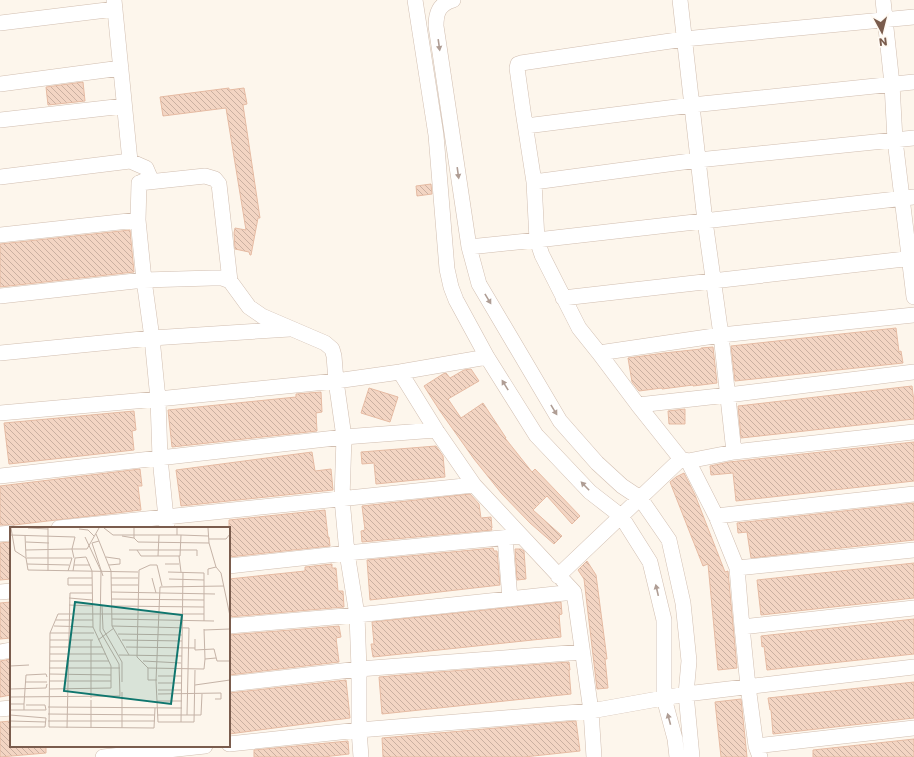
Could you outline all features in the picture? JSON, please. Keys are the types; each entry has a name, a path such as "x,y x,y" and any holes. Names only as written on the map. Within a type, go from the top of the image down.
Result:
{"street":[{"path":"680,0 705,221 721,335 734,452"},
{"path":"883,0 892,84 895,140 908,198 914,298"},
{"path":"416,1 436,136 446,269 456,300 488,357 536,435 590,492 621,516 650,562 664,620 664,698 675,739 677,757"},
{"path":"447,3 436,16 436,26 468,247 479,284 560,421 597,463 622,486 640,498 669,540 684,610 689,661 686,694 692,757"},
{"path":"0,23 114,5 130,161"},
{"path":"914,17 684,39 521,63 518,64 517,68 534,182 538,240 542,255 579,328 638,405 685,460 716,516 737,568 748,686 758,752 914,728"},
{"path":"0,84 121,68"},
{"path":"526,126 692,105 914,82"},
{"path":"0,120 124,106"},
{"path":"534,182 698,160 914,138"},
{"path":"0,177 130,161 146,168 149,175 148,179 139,183"},
{"path":"139,183 205,176 215,179 219,184 230,281 249,307 262,316 325,343 332,349 344,437 342,498 347,552 357,615 360,669 359,730 361,757"},
{"path":"139,183 138,220 158,400 160,458 166,522"},
{"path":"468,247 908,198"},
{"path":"0,235 138,220"},
{"path":"564,298 912,258"},
{"path":"0,296 144,280 222,278 230,281"},
{"path":"599,353 721,335 914,315"},
{"path":"0,353 152,338 292,329"},
{"path":"0,413 158,400 336,381 488,357"},
{"path":"400,372 436,430 474,485 574,592 591,711 594,757"},
{"path":"638,405 914,372"},
{"path":"0,476 344,437 436,430"},
{"path":"558,576 640,498 685,460 734,452 914,432"},
{"path":"77,527 166,522 342,498 474,485"},
{"path":"716,516 914,494"},
{"path":"0,534 10,533"},
{"path":"230,566 347,552 521,536"},
{"path":"504,538 510,599"},
{"path":"737,568 914,550"},
{"path":"0,592 10,591"},
{"path":"230,626 357,615 574,592"},
{"path":"742,627 914,608"},
{"path":"0,652 10,650"},
{"path":"230,684 360,669 582,652"},
{"path":"230,744 359,730 591,711 686,694 914,667"},
{"path":"0,709 10,708"},
{"path":"103,757 189,750 201,747"}],"building":[{"path":"83,82 85,101 48,105 46,87"},
{"path":"229,88 229,90 244,88 247,104 243,105 260,218 258,218 251,255 249,252 235,249 235,228 246,230 226,108 163,116 160,97"},
{"path":"431,184 432,194 417,196 416,186"},
{"path":"130,230 134,272 0,287 0,244"},
{"path":"896,328 899,352 901,351 903,363 735,381 731,346"},
{"path":"713,347 717,383 639,391 632,382 628,358"},
{"path":"471,369 479,381 448,399 461,418 483,403 505,438 532,472 535,469 580,516 572,524 547,496 533,510 562,536 554,544 530,523 502,494 474,459 424,386 443,374 446,373 450,378 464,370"},
{"path":"912,386 914,419 741,438 738,406"},
{"path":"369,388 398,397 390,422 361,413"},
{"path":"321,392 322,412 316,413 317,431 172,447 168,410 296,397 296,394"},
{"path":"685,409 685,424 669,424 668,411"},
{"path":"134,411 136,430 132,431 134,450 9,464 4,423"},
{"path":"914,442 914,481 736,501 733,473 711,475 710,466 729,462"},
{"path":"436,446 443,456 445,477 376,484 374,463 362,464 361,452"},
{"path":"312,452 315,471 331,469 333,490 181,506 176,470"},
{"path":"140,469 142,486 138,486 141,510 14,525 0,525 0,486"},
{"path":"684,473 695,495 725,572 728,571 737,668 718,670 708,564 703,566 670,482"},
{"path":"470,494 479,504 481,518 491,517 492,530 362,542 361,531 365,530 362,506"},
{"path":"914,503 914,540 751,558 747,532 738,533 737,523"},
{"path":"325,510 330,546 230,557 229,520"},
{"path":"10,542 10,579 0,580 0,543"},
{"path":"493,548 494,551 497,551 500,585 370,600 367,560"},
{"path":"515,549 521,549 524,551 526,579 517,580"},
{"path":"587,561 596,575 607,659 605,659 608,688 597,689 584,579 578,570"},
{"path":"914,563 914,598 761,615 757,580"},
{"path":"332,564 332,568 336,568 338,591 343,591 344,607 230,617 230,579 305,571 305,567"},
{"path":"10,602 10,638 0,639 0,603"},
{"path":"561,602 562,614 559,615 561,637 373,657 371,644 374,644 372,622"},
{"path":"914,619 914,654 767,670 764,646 762,647 761,636"},
{"path":"339,626 341,637 336,638 339,662 230,675 230,635"},
{"path":"10,659 10,695 0,697 0,661"},
{"path":"569,662 571,694 382,714 379,677"},
{"path":"346,680 350,718 230,734 230,693"},
{"path":"914,682 914,718 773,734 771,710 768,698"},
{"path":"741,699 747,757 721,757 715,702"},
{"path":"10,721 10,747 46,747 46,753 0,757 0,722"},
{"path":"576,721 580,751 524,757 383,757 382,738"},
{"path":"914,739 914,757 813,757 813,750"},
{"path":"348,741 349,754 323,757 254,757 254,750"}]}
